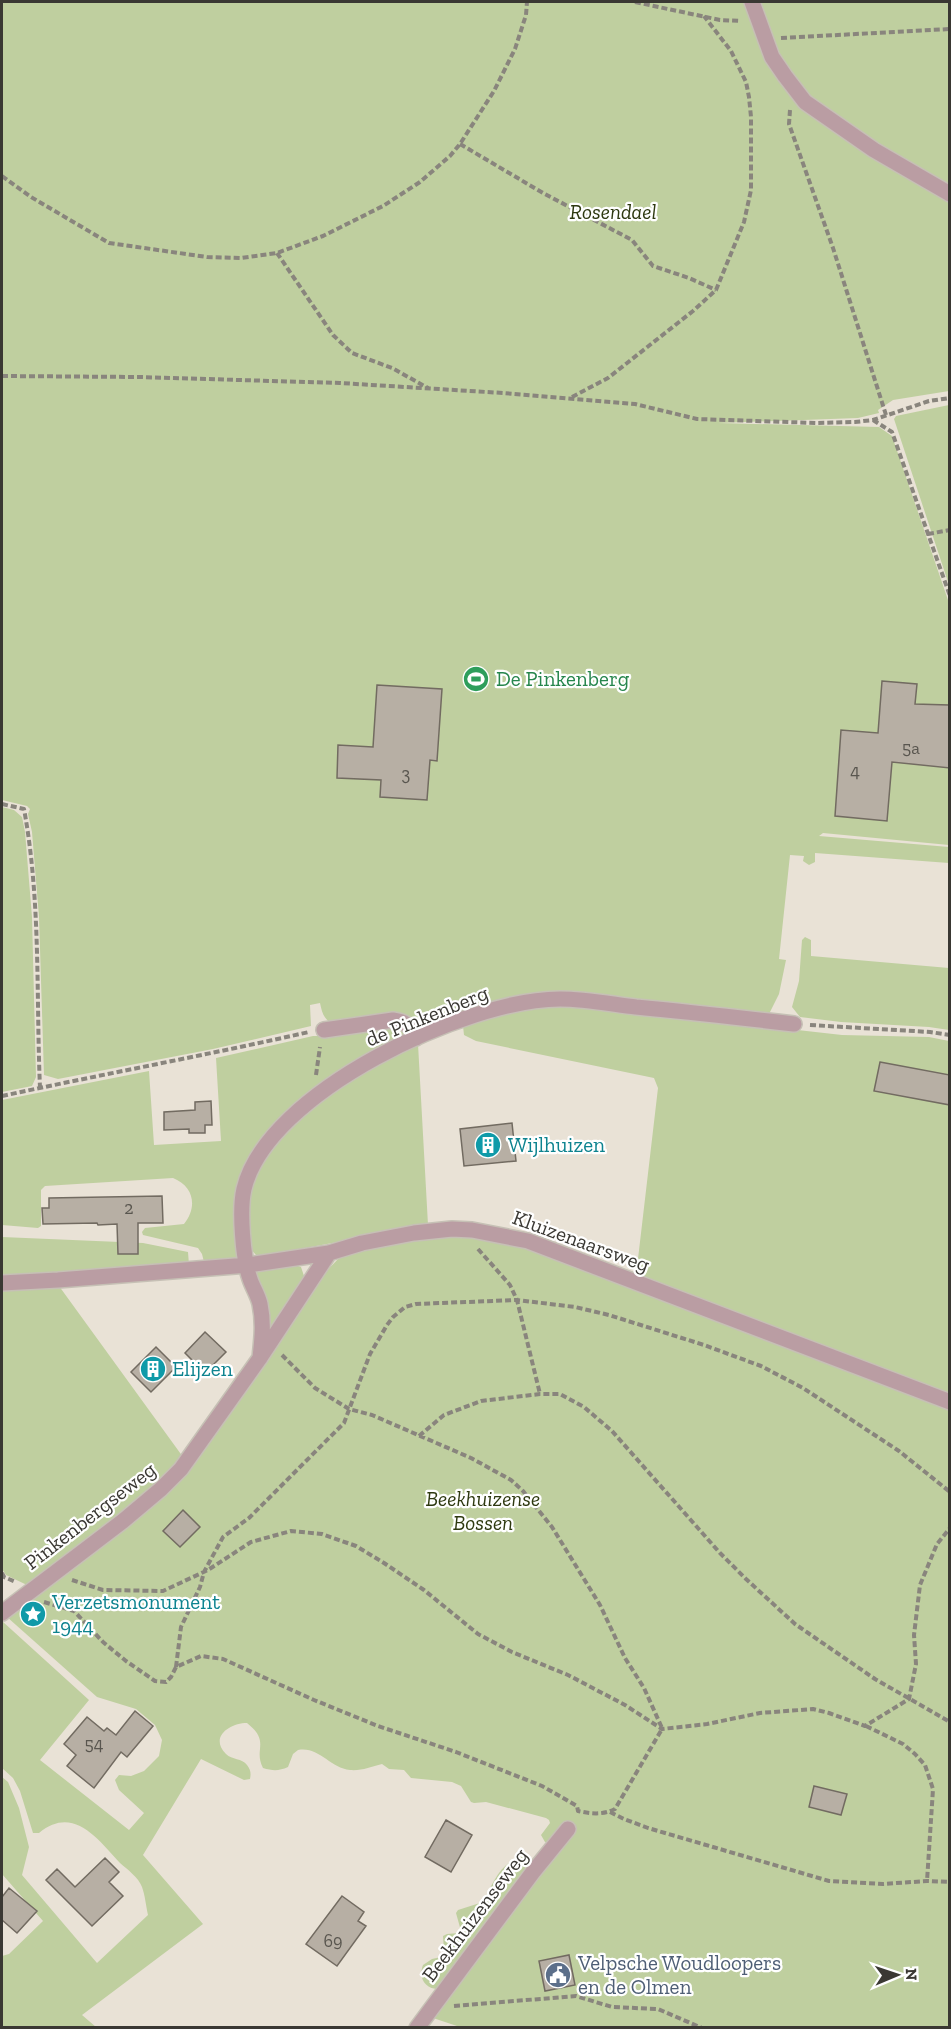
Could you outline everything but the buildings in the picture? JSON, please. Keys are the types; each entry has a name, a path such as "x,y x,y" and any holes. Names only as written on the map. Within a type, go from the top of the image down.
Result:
{"street":[{"path":"752,2 772,57 799,95 874,150 950,194"},
{"name":"de Pinkenberg","path":"248,1265 242,1218 243,1192 249,1169 260,1153 299,1109 314,1097 358,1066 416,1038 462,1020 516,1004 559,999 794,1024"},
{"path":"324,1030 393,1020 402,1021 410,1026 416,1038"},
{"name":"Kluizenaarsweg","path":"2,1282 58,1280 248,1265 329,1253 362,1243 414,1233 461,1230 499,1234 528,1241 950,1402"},
{"name":"Pinkenbergseweg","path":"2,1613 123,1521 161,1490 181,1469 260,1358 329,1253"},
{"name":"Pinkenbergseweg","path":"248,1265 249,1277 259,1300 262,1315 260,1358"},
{"name":"Beekhuizenseweg","path":"417,2028 532,1872 568,1829"}],"path":[{"path":"2,176 31,197 109,243 207,257 241,258 277,253 323,236 383,207 420,182 450,156 494,91 514,49 526,15 527,2"},
{"path":"635,2 720,20 758,20"},
{"path":"570,398 608,378 716,290 744,222 751,190 749,97 740,69 721,37 704,16"},
{"path":"765,38 950,29"},
{"path":"799,95 792,100 789,124 833,248 886,415"},
{"path":"460,144 543,193 632,240 652,266 716,290"},
{"path":"277,253 333,335 352,353 392,369 429,389"},
{"path":"2,376 139,377 340,383 635,404 697,418 817,423 873,420 929,401 950,398"},
{"path":"873,420 892,432 950,596"},
{"path":"928,534 950,530"},
{"path":"2,804 24,809 29,832 36,917 40,1088"},
{"path":"794,1024 950,1035"},
{"path":"2,1096 324,1030 318,1057 314,1097"},
{"path":"461,1230 510,1285 517,1300 540,1394"},
{"path":"2,1573 45,1602 74,1611 103,1642 142,1673 155,1681 166,1682 176,1667 181,1627 200,1587 204,1572 223,1536 249,1518 344,1423 370,1354 393,1317 405,1307 416,1304 517,1300 575,1308 609,1315 704,1345 761,1366 803,1388 907,1457 950,1492"},
{"path":"270,1343 315,1388 349,1409 372,1415 471,1458 511,1480 523,1491 552,1527 600,1605 626,1658 644,1688 662,1729"},
{"path":"419,1436 444,1415 481,1401 560,1394 584,1407 612,1431 720,1552 795,1624 875,1679 950,1722"},
{"path":"865,1726 909,1699 916,1664 914,1635 920,1585 937,1544 950,1528"},
{"path":"54,1572 103,1590 163,1591 204,1572 251,1542 291,1531 322,1534 356,1546 384,1563 424,1590 478,1634 512,1652 568,1675 625,1705 662,1729 678,1729 760,1713 813,1709 829,1713 865,1726 903,1744 925,1766 933,1789 927,1881"},
{"path":"176,1667 201,1656 223,1659 378,1726 456,1752 542,1786 577,1806 578,1811 592,1814 610,1812 615,1809 662,1729"},
{"path":"610,1812 648,1827 829,1881 884,1884 950,1882"},
{"path":"431,2008 576,1996 612,2007 658,2010 702,2028"}],"green space":[{"name":"Rosendael","path":"2,2 746,2 759,45 771,70 790,95 815,117 949,200 949,391 893,400 878,410 879,413 858,418 718,423 879,427 892,436 949,603 949,845 823,833 819,836 949,847 949,863 815,853 815,862 809,865 803,861 804,856 790,855 779,959 786,960 779,994 768,1016 558,993 420,1029 415,1023 332,1024 322,1012 320,1003 310,1005 311,1026 213,1049 58,1079 44,1075 39,917 32,832 28,814 30,809 27,806 2,800"},
{"path":"757,2 949,2 949,186 831,115 799,88 781,59"},
{"path":"950,405 949,585 894,419 896,416"},
{"path":"2,807 14,810 22,817 25,832 32,917 36,1077 32,1086 2,1092"},
{"path":"805,937 811,940 811,956 949,968 949,1030 800,1017 792,1007 799,981 802,940"},
{"path":"558,1003 842,1035 929,1037 949,1041 949,1397 636,1276 658,1088 654,1078 476,1041 464,1035 463,1026 516,1009"},
{"path":"401,1026 408,1037 355,1061 327,1080 256,1148 245,1166 237,1191 238,1257 232,1260 204,1262 198,1248 143,1235 145,1228 184,1224 188,1218 192,1205 190,1192 173,1178 45,1186 41,1190 41,1226 38,1228 2,1225 2,1100 149,1071 154,1145 221,1141 216,1058 313,1036"},
{"path":"418,1044 428,1225 257,1256 249,1247 248,1191 263,1157 304,1113 362,1072"},
{"name":"Beekhuizense Bossen","path":"454,1234 527,1246 949,1408 949,2027 463,2028 430,2017 439,1989 434,1989 424,1982 421,1974 423,1965 432,1959 441,1957 444,1950 443,1936 461,1931 456,1913 458,1910 483,1902 499,1873 511,1862 527,1856 531,1866 550,1843 545,1842 541,1835 550,1823 549,1820 486,1802 471,1802 461,1786 452,1782 411,1778 404,1770 389,1769 382,1764 350,1770 312,1751 298,1750 293,1754 288,1767 276,1770 263,1768 260,1761 258,1735 247,1723 228,1728 220,1742 226,1754 247,1765 250,1779 244,1780 201,1759 143,1855 203,1924 82,2015 96,2027 2,2027 2,1956 9,1954 43,1921 2,1874 2,1777 8,1782 19,1808 29,1847 22,1875 97,1963 148,1915 143,1890 138,1880 84,1828 63,1822 51,1825 39,1833 33,1833 20,1791 13,1778 2,1768 2,1621 89,1700 40,1760 129,1830 144,1813 119,1790 115,1780 119,1775 131,1776 144,1771 159,1756 162,1740 155,1725 136,1709 97,1697 7,1617 164,1494 315,1283 340,1257 364,1249"},
{"path":"2,1237 143,1243 188,1252 189,1265 2,1276"},
{"path":"295,1265 301,1267 305,1279 271,1333 268,1332 255,1275 258,1270"},
{"path":"59,1286 183,1457 157,1485 27,1585 6,1575 2,1569 2,1289"}],"place":[{"name":"De Pinkenberg","path":"476,679"},
{"name":"Wijlhuizen","path":"488,1145"},
{"name":"Elijzen","path":"153,1369"},
{"name":"Verzetsmonument 1944","path":"33,1614"},
{"name":"Velpsche Woudloopers en de Olmen","path":"558,1975"}]}
